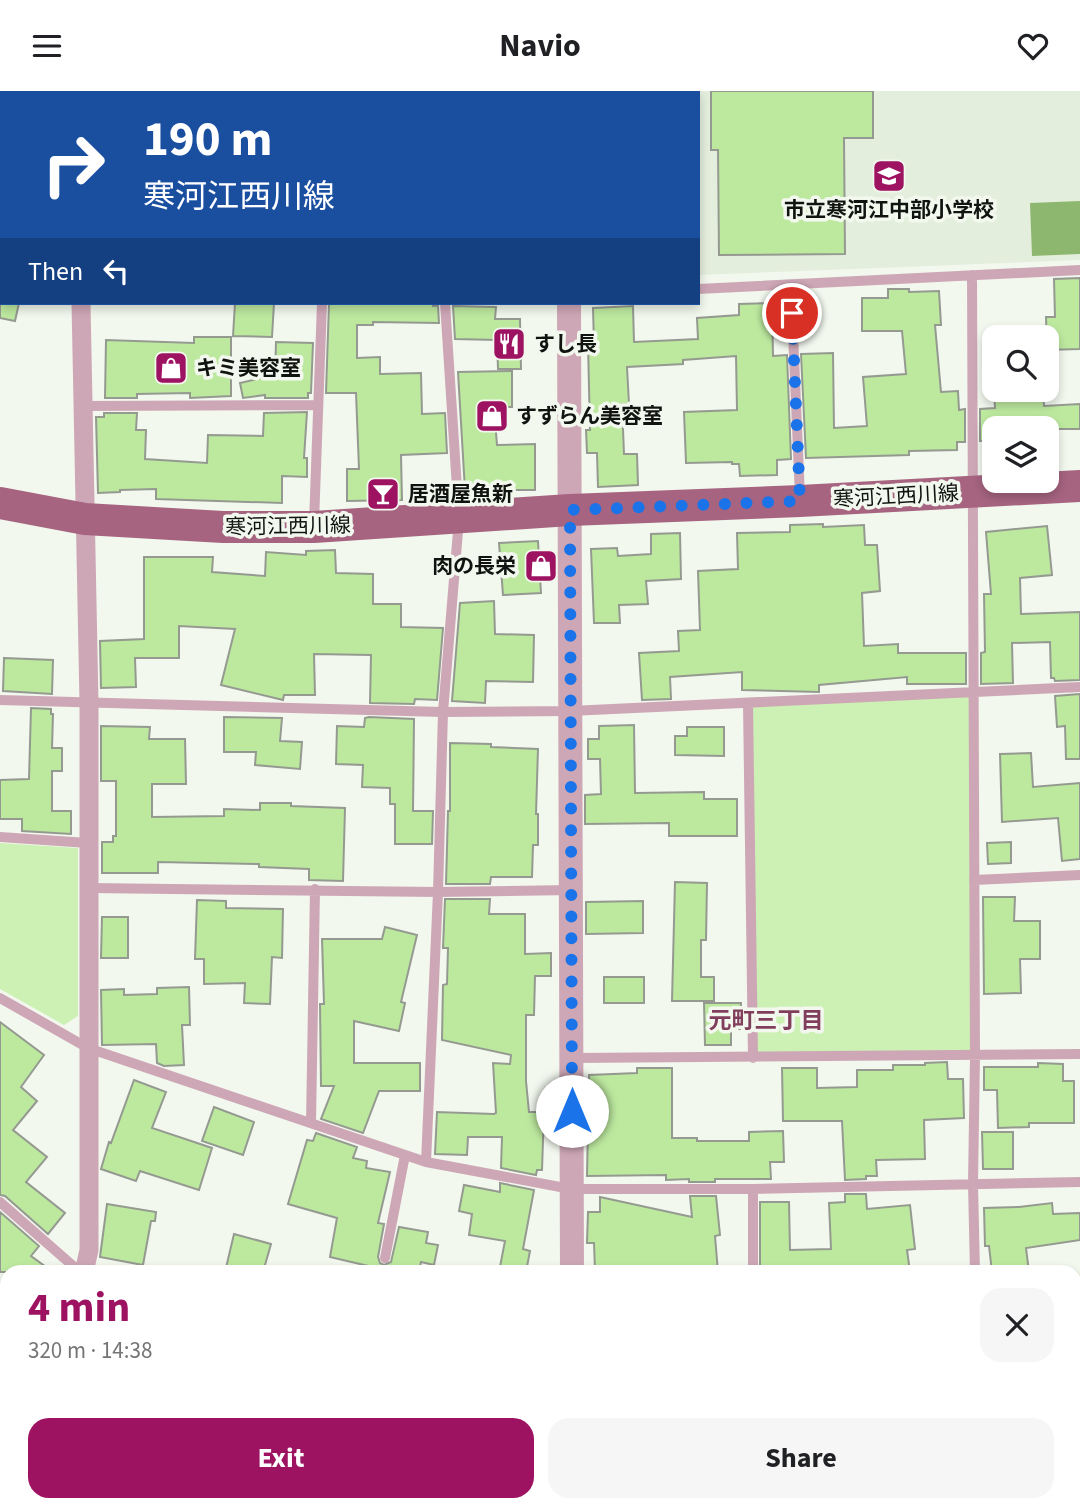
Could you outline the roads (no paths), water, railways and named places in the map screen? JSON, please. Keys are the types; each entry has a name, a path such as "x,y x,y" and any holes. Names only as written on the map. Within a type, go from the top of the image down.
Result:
{"main road":[{"name":"寒河江西川線","path":"12,505 85,519 223,527 314,527 570,510 1080,486"}],"street":[{"path":"81,305 89,702 89,1250 84,1265"},
{"path":"569,305 572,1265"}],"lane":[{"path":"700,289 1080,270"},
{"path":"972,275 975,1265"},
{"path":"791,286 800,501"},
{"path":"314,527 321,305"},
{"path":"426,1162 443,712 459,519 445,305"},
{"path":"83,405 318,405"},
{"path":"0,700 443,712 570,711 1080,687"},
{"path":"748,704 753,1058"},
{"path":"0,837 88,843"},
{"path":"974,880 1080,875"},
{"path":"88,888 438,892 572,890"},
{"path":"311,1123 315,889"},
{"path":"0,998 88,1048 405,1155 426,1162 571,1189 753,1189 1080,1182"},
{"path":"572,1058 1080,1054"},
{"path":"384,1258 405,1155"},
{"path":"753,1189 753,1265"},
{"path":"0,1202 74,1265"}],"place":[{"name":"市立寒河江中部小学校","path":"889,176"},
{"name":"すし長","path":"509,344"},
{"name":"キミ美容室","path":"171,368"},
{"name":"すずらん美容室","path":"492,416"},
{"name":"居酒屋魚新","path":"383,494"},
{"name":"肉の長栄","path":"541,566"}],"district":[{"name":"元町三丁目","path":"766,1020"}]}
